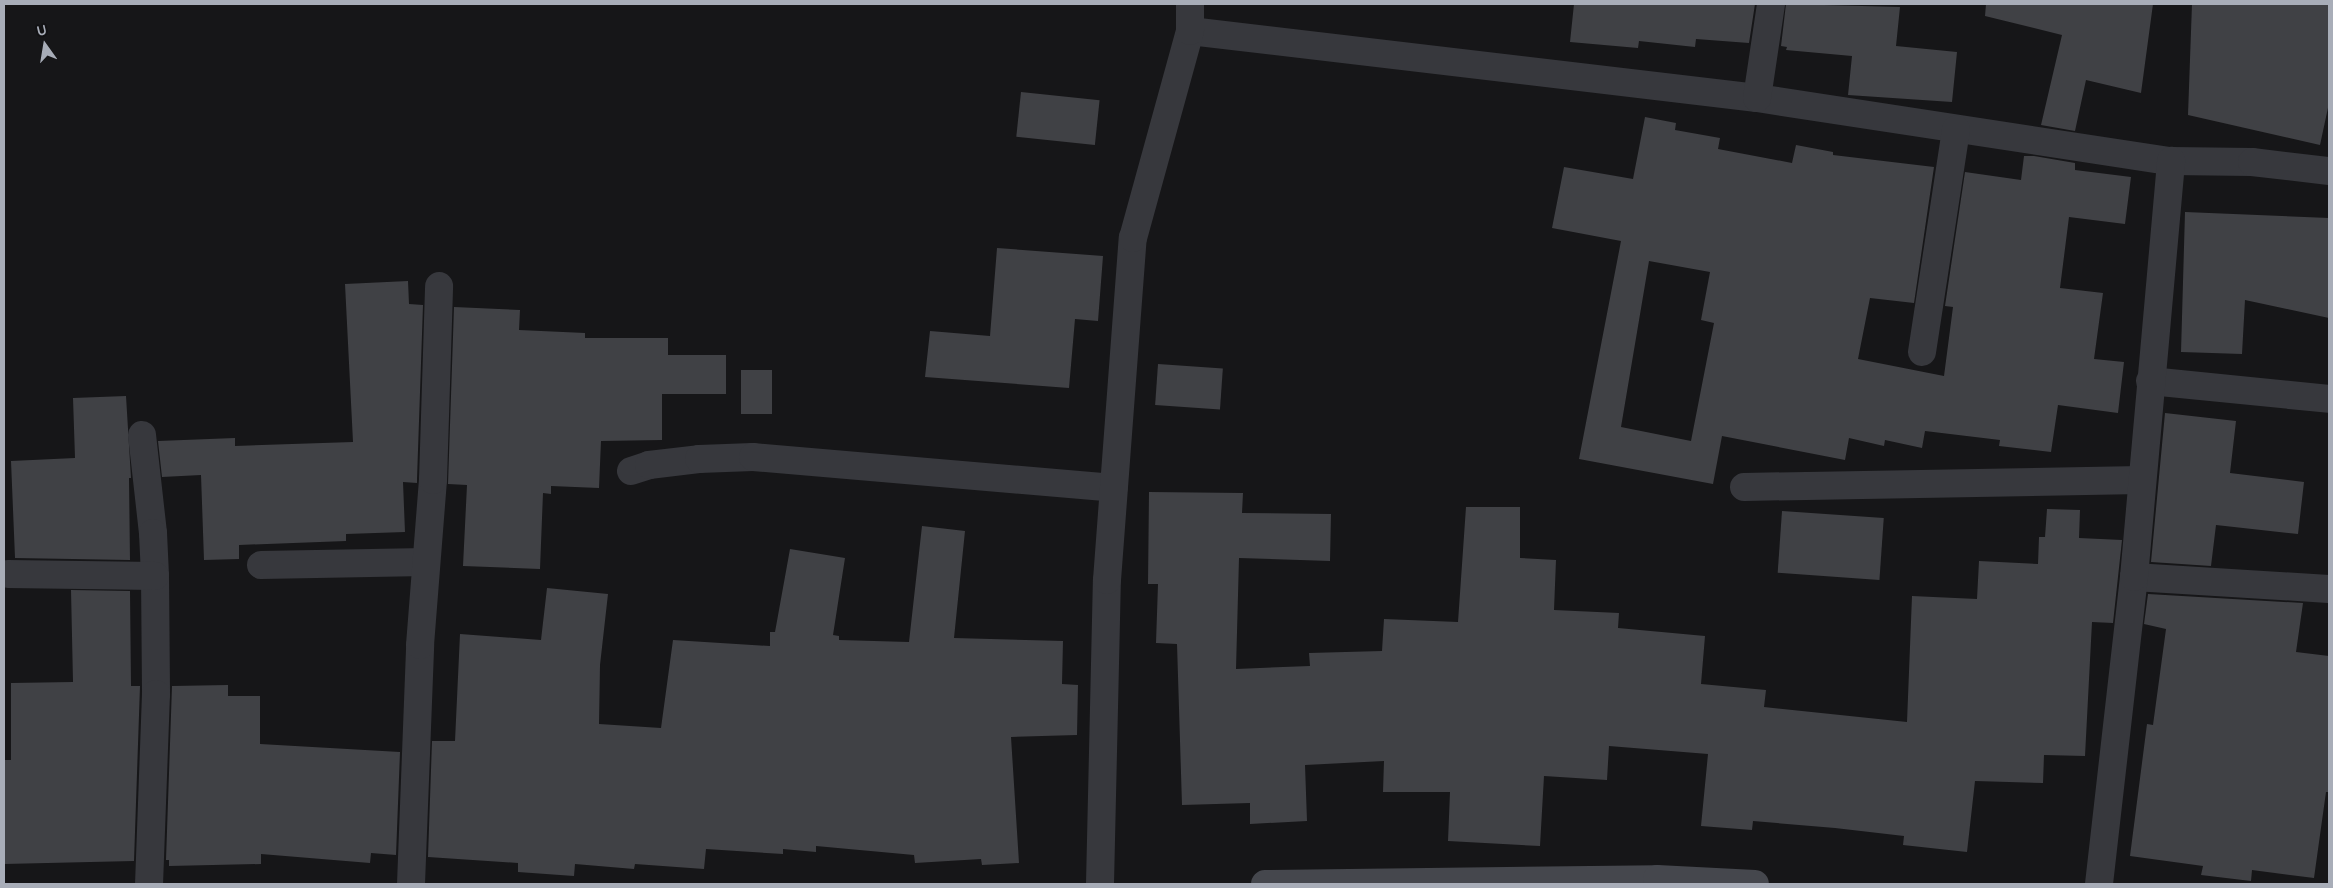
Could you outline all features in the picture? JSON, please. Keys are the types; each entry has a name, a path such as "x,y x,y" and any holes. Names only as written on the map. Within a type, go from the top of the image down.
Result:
{"main road":[{"path":"1265,884 1656,879 1755,884"}],"street":[{"path":"1100,884 1107,580 1133,238 1190,32 1190,4"},
{"path":"1757,98 1771,4"},
{"path":"1190,32 1757,98 1956,130 2171,161 2252,162 2329,171"},
{"path":"1922,352 1956,130"},
{"path":"2099,884 2134,577 2141,480 2171,161"},
{"path":"412,884 426,562 433,480 439,286"},
{"path":"2150,381 2329,399"},
{"path":"142,435 153,533 156,694 149,884"},
{"path":"631,471 649,465 699,459 753,457 1114,488"},
{"path":"1744,487 2141,480"},
{"path":"261,565 426,562"},
{"path":"8,574 154,576"},
{"path":"2134,577 2329,589"}],"building":[{"path":"1574,4 1755,4 1749,43 1696,39 1695,47 1639,41 1638,48 1570,42"},
{"path":"1786,4 1900,7 1896,46 1957,52 1952,102 1848,95 1852,56 1786,50 1787,47 1781,46"},
{"path":"1986,4 2153,4 2141,93 2086,80 2075,131 2041,125 2062,35 1985,16"},
{"path":"2192,4 2329,4 2329,103 2320,145 2188,115"},
{"path":"1021,92 1100,100 1095,145 1016,137"},
{"path":"1645,117 1676,123 1675,130 1720,138 1718,149 1792,163 1796,145 1833,152 1833,155 1934,167 1914,303 1870,298 1858,359 1944,376 1953,307 1945,306 1965,172 2021,180 2024,156 2034,156 2075,163 2075,170 2131,177 2125,224 2069,217 2060,288 2103,293 2094,359 2124,362 2118,413 2058,405 2051,452 1999,446 2000,440 1925,431 1922,448 1885,440 1884,446 1849,438 1845,460 1722,436 1713,484 1579,459 1621,241 1552,228 1564,167 1633,179","holes":["1649,261 1710,272 1701,320 1714,323 1691,441 1621,427"]},
{"path":"2185,212 2329,218 2329,318 2245,300 2242,354 2181,352"},
{"path":"997,248 1103,256 1098,321 1075,319 1069,388 925,377 930,331 990,336"},
{"path":"408,281 409,304 423,305 417,483 403,482 405,532 346,534 346,541 239,545 239,559 204,560 201,475 162,477 158,441 235,438 235,446 353,442 345,284"},
{"path":"454,307 520,310 519,330 585,333 585,338 668,338 668,355 726,355 726,394 662,394 662,440 601,441 599,488 551,486 551,494 543,493 540,569 463,566 467,485 448,484"},
{"path":"1158,364 1223,369 1220,409 1155,405"},
{"path":"741,370 772,370 772,414 741,414"},
{"path":"126,396 131,478 129,478 130,560 15,558 11,461 75,458 73,398"},
{"path":"2165,413 2236,421 2230,473 2304,482 2298,534 2216,525 2211,566 2151,562"},
{"path":"1149,492 1243,493 1242,513 1331,514 1330,561 1239,558 1236,669 1310,666 1309,653 1382,651 1384,619 1458,622 1466,507 1520,507 1520,558 1556,560 1554,610 1619,613 1618,628 1705,636 1701,684 1766,690 1764,707 1907,722 1912,596 1977,599 1979,561 2038,564 2039,537 2045,537 2047,509 2080,510 2079,538 2122,540 2113,623 2092,622 2085,756 2044,755 2043,783 1975,781 1967,852 1903,845 1904,836 1835,828 1753,821 1752,830 1701,826 1708,754 1609,746 1607,780 1544,776 1540,846 1448,841 1450,792 1383,792 1384,761 1305,765 1307,821 1250,824 1250,803 1182,805 1177,644 1156,643 1158,584 1148,584"},
{"path":"1782,511 1884,518 1879,580 1778,573"},
{"path":"922,526 965,531 954,638 1063,641 1062,684 1078,685 1077,735 1011,737 1019,863 982,865 981,859 915,863 914,855 816,846 816,852 783,849 783,854 706,849 704,869 635,864 634,869 575,864 574,876 518,872 518,863 428,857 432,741 455,741 460,634 541,640 547,588 608,594 600,665 599,724 661,728 673,640 770,646 770,632 775,632 790,549 845,558 833,635 839,636 839,640 909,642"},
{"path":"71,590 130,591 131,686 140,686 134,861 4,864 4,760 11,760 11,683 73,682"},
{"path":"2148,594 2303,603 2296,652 2329,656 2329,792 2326,792 2314,878 2252,870 2251,881 2201,875 2203,866 2130,856 2147,724 2153,725 2166,629 2144,624"},
{"path":"228,685 228,696 260,696 260,744 400,752 396,855 371,853 370,863 261,854 261,864 169,866 169,860 166,860 172,686"}]}
